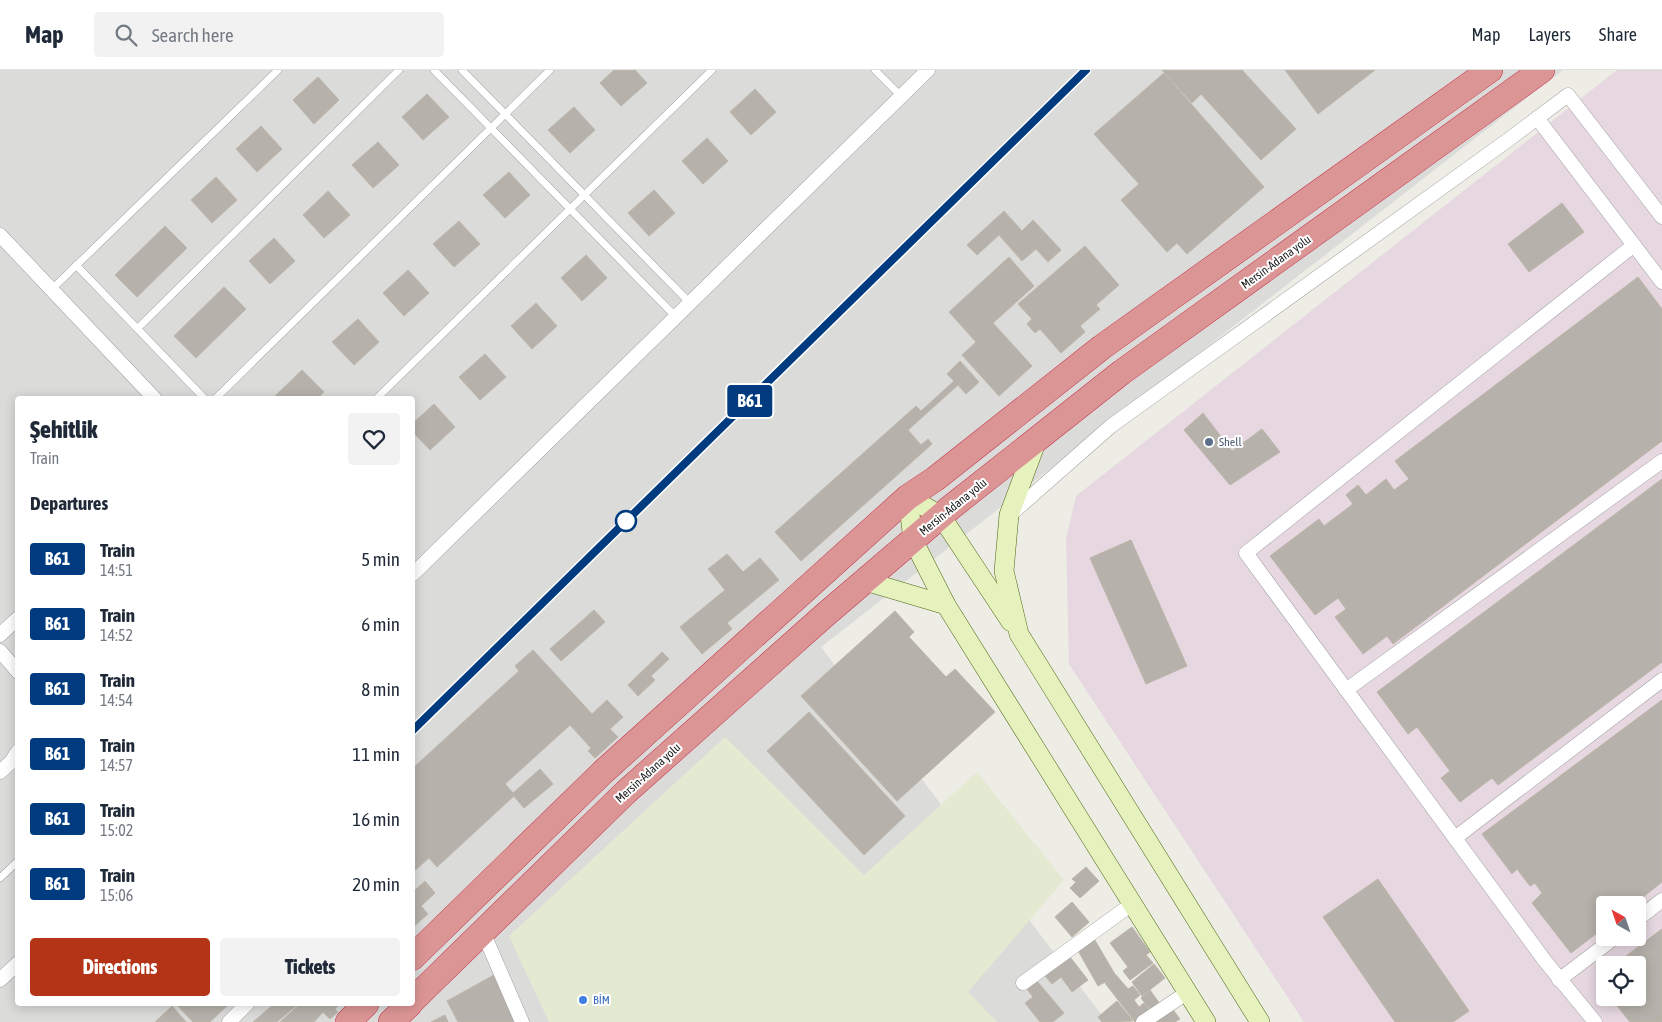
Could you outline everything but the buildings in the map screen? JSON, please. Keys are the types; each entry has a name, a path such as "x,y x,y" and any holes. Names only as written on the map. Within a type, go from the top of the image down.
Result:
{"highway":[{"path":"415,955 602,772 908,497 1102,347 1490,70"},
{"name":"Mersin-Adana yolu","path":"415,998 626,792 865,580 941,516 1122,372 1542,70"},
{"path":"348,1022 364,1006"},
{"name":"Mersin-Adana yolu","path":"391,1022 407,1006"}],"main road":[{"path":"1019,634 1004,571 1008,516 1037,440"},
{"path":"908,497 941,516 1019,634 1260,1022"},
{"path":"908,497 913,540 946,605 1206,1022"},
{"path":"865,580 946,605"}],"street":[{"path":"415,572 928,70"},
{"path":"1008,516 1112,426 1568,95 1662,217"},
{"path":"1537,118 1662,282"},
{"path":"0,235 152,396"},
{"path":"1595,1022 1559,980 1246,553 1634,245"},
{"path":"1346,690 1662,461"},
{"path":"0,635 15,621"},
{"path":"0,651 15,668"},
{"path":"1455,838 1662,680"},
{"path":"0,772 15,760"},
{"path":"1646,913 1662,900"},
{"path":"1023,983 1132,904"},
{"path":"482,932 522,1022"},
{"path":"1559,980 1604,946"},
{"path":"0,980 15,966"},
{"path":"1143,1022 1188,992"},
{"path":"229,1022 245,1006"}],"lane":[{"path":"51,290 278,70"},
{"path":"138,328 399,70"},
{"path":"434,70 676,317"},
{"path":"462,70 690,303"},
{"path":"219,396 550,70"},
{"path":"379,396 712,70"},
{"path":"875,70 901,96"},
{"path":"76,265 202,396"},
{"path":"0,878 15,864"}],"shaded area":[{"path":"0,70 1563,70 821,647 1107,1022 0,1022"},
{"path":"1617,70 1662,70 1662,1022 1304,1022 1069,664 1066,539 1076,496"}],"green space":[{"path":"725,737 864,875 977,772 1064,880 968,992 997,1022 549,1022 509,936"}],"train":[{"name":"B61","path":"415,728 1086,70"}],"place":[{"name":"Shell","path":"1209,442"},
{"name":"BİM","path":"583,1000"}]}
